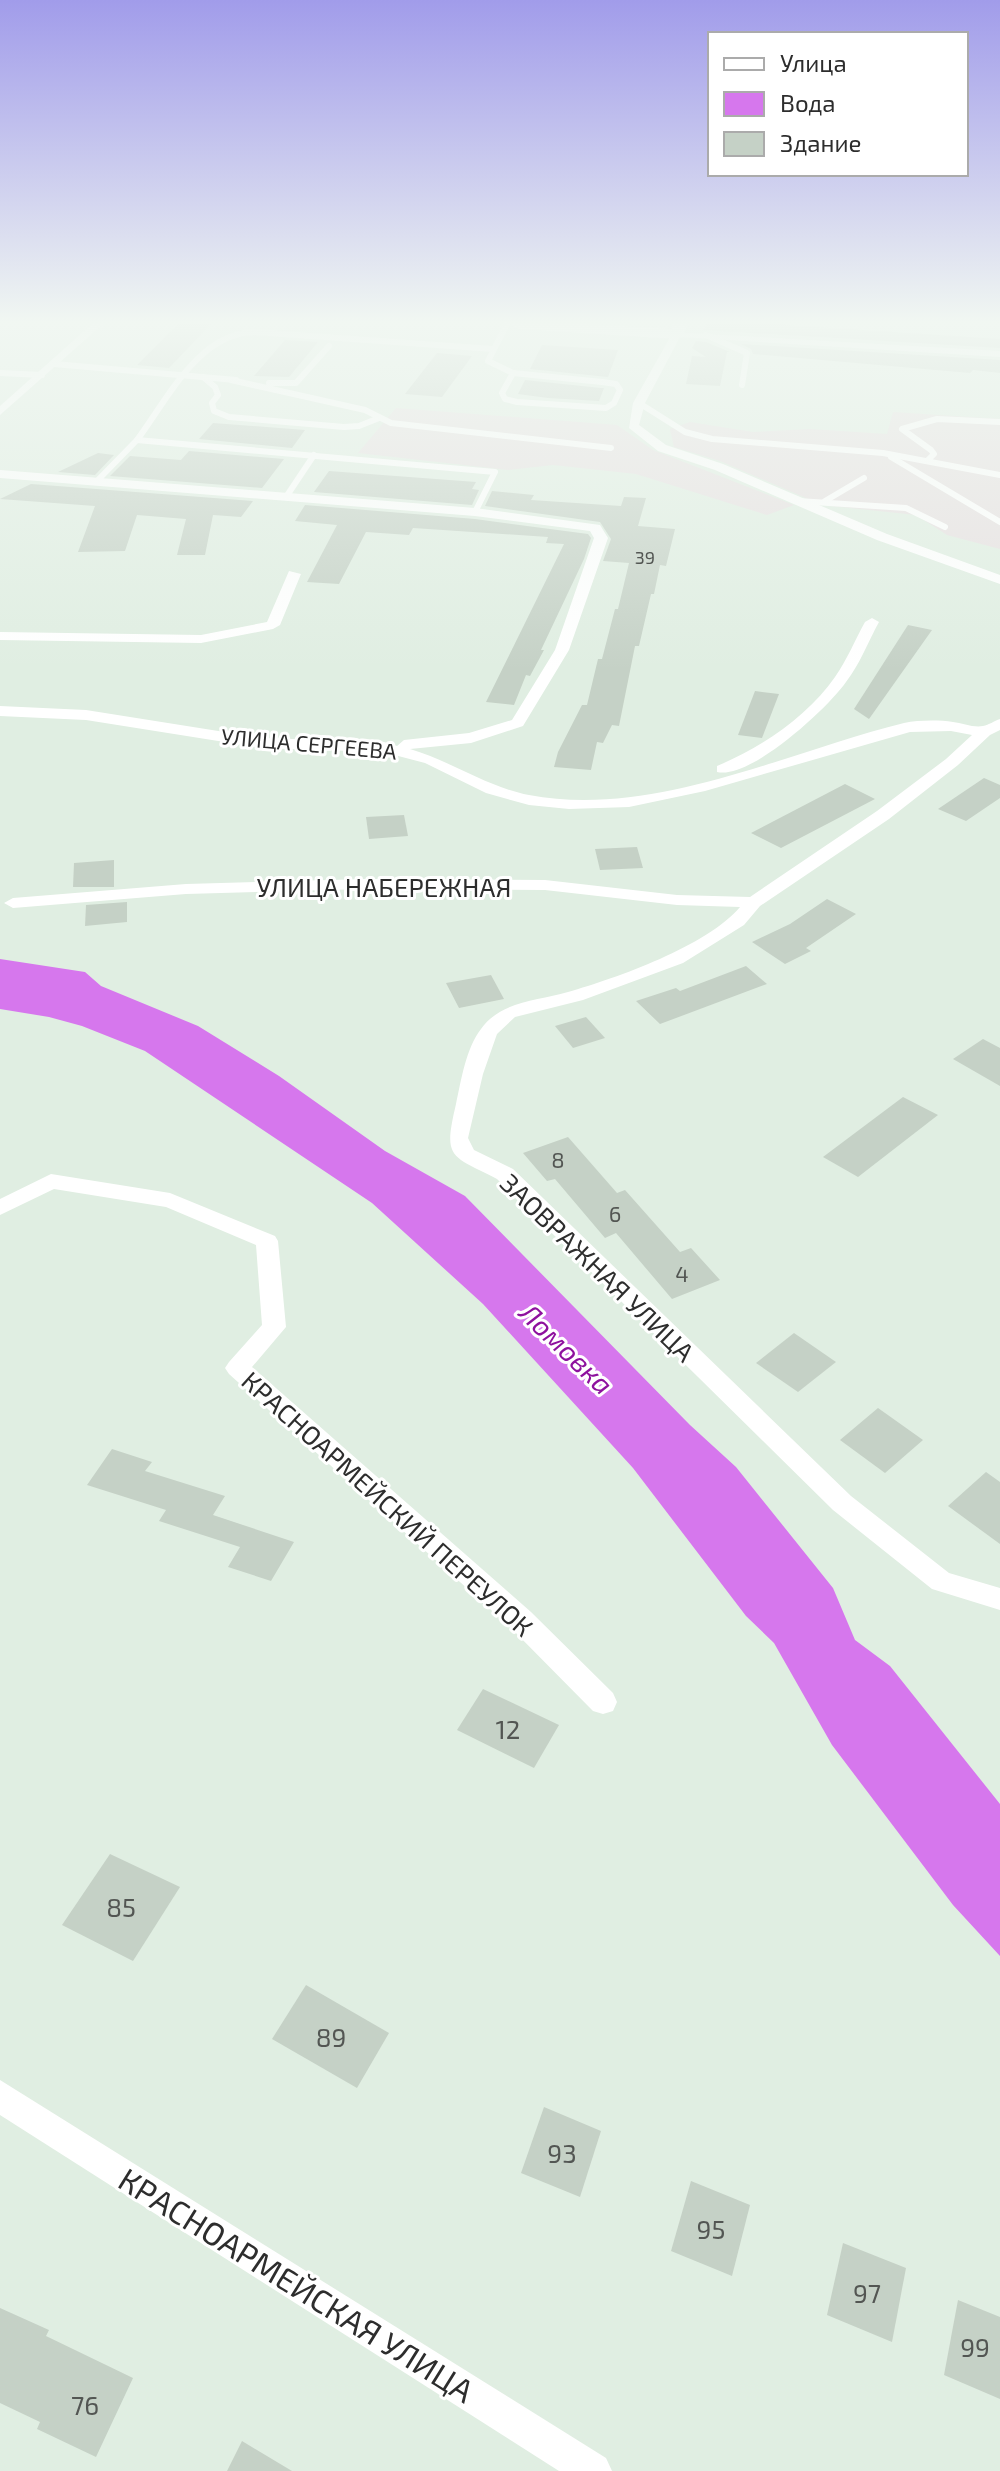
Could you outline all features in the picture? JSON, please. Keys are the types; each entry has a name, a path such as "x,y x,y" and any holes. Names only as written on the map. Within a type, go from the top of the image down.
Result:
{"street":[{"path":"651,439 662,448 719,467 882,537 1000,580"},
{"path":"0,474 475,512 595,528 601,538 562,650 518,723 471,738 384,747"},
{"path":"0,636 201,639 273,625 294,574"},
{"path":"629,802 742,763 798,723 841,679 872,622"},
{"name":"УЛИЦА СЕРГЕЕВА","path":"0,711 86,715 262,743 384,747 411,753 449,768 492,790 529,800 569,804 629,802 705,786 909,727 992,728"},
{"name":"ЗАОВРАЖНАЯ УЛИЦА","path":"992,728 883,815 754,902 738,921 676,959 576,996 508,1013 488,1032 473,1074 458,1138 465,1154 505,1174 842,1503 941,1581 1000,1599"},
{"path":"449,768 445,760 447,753 471,738"},
{"name":"УЛИЦА НАБЕРЕЖНАЯ","path":"13,903 186,889 366,884 545,885 677,900 754,902"},
{"name":"КРАСНОАРМЕЙСКИЙ ПЕРЕУЛОК","path":"0,1208 51,1181 170,1200 267,1241 274,1327 237,1368 521,1620 603,1702"},
{"name":"КРАСНОАРМЕЙСКАЯ УЛИЦА","path":"0,2096 593,2471"}],"lane":[{"path":"531,439 611,448"},
{"path":"716,439 883,453 1000,475"},
{"path":"913,439 930,448 934,454 928,460"},
{"path":"96,482 137,440 495,472 475,512"},
{"path":"883,453 1000,522"},
{"path":"286,497 314,455"},
{"path":"825,501 864,478"},
{"path":"798,501 906,508 945,527"}],"shaded area":[{"path":"370,439 638,439 653,450 794,505 767,515 636,474 553,465 508,470 358,453"},
{"path":"672,439 1000,439 1000,549 947,535 916,515 822,505 720,461 674,447"}],"water":[{"name":"Ломовка","path":"0,959 85,972 101,986 198,1026 279,1076 385,1151 465,1196 690,1425 736,1467 833,1588 855,1640 890,1666 1000,1804 1000,1956 953,1905 832,1745 774,1643 746,1616 633,1468 483,1304 372,1203 145,1051 82,1026 0,1009"}],"building":[{"path":"202,439 298,439 292,448"},
{"path":"189,451 284,459 262,488 110,476 130,456 181,460"},
{"path":"98,453 114,455 95,475 58,472"},
{"path":"329,471 476,482 472,489 479,490 472,505 314,492"},
{"path":"31,484 253,501 241,517 213,515 205,555 177,555 186,519 137,515 125,551 78,552 95,506 0,499"},
{"path":"492,491 534,495 531,500 621,506 624,497 646,498 638,526 675,529 666,566 660,565 654,594 651,594 639,646 635,646 619,726 612,725 603,743 597,742 591,770 554,767 558,752 582,705 587,705 598,659 602,659 615,609 618,609 629,563 603,561 611,539 600,522 485,506"},
{"path":"305,505 475,519 588,534 591,538 584,559 541,650 544,650 530,676 526,675 514,705 486,702 564,544 546,543 548,537 413,528 409,535 366,532 339,584 307,582 337,525 295,521"},
{"path":"908,625 932,630 869,719 854,709"},
{"path":"755,691 779,694 762,738 738,735"},
{"path":"984,778 1000,785 1000,798 966,821 938,809"},
{"path":"845,784 875,799 781,848 751,833"},
{"path":"404,815 408,836 369,839 366,817"},
{"path":"637,847 643,868 600,870 595,849"},
{"path":"114,860 114,887 73,887 74,863"},
{"path":"827,899 856,914 806,948 811,951 785,964 752,942 790,924"},
{"path":"127,902 127,922 85,926 86,905"},
{"path":"746,966 767,984 660,1024 636,1001 676,988 680,991"},
{"path":"491,975 504,999 459,1008 446,983"},
{"path":"586,1017 605,1038 573,1048 555,1026"},
{"path":"983,1039 1000,1048 1000,1086 953,1059"},
{"path":"903,1097 938,1115 858,1177 823,1157"},
{"path":"568,1137 617,1193 625,1190 680,1252 691,1248 720,1280 672,1299 616,1233 605,1238 555,1179 547,1181 523,1153"},
{"path":"794,1333 836,1362 798,1392 756,1363"},
{"path":"878,1408 923,1440 885,1473 840,1440"},
{"path":"112,1449 152,1462 145,1471 225,1496 213,1515 294,1542 271,1581 228,1567 240,1547 159,1521 166,1510 87,1485"},
{"path":"986,1472 1000,1482 1000,1544 948,1506"},
{"path":"483,1689 559,1725 534,1768 457,1730"},
{"path":"110,1854 180,1887 133,1961 62,1925"},
{"path":"306,1985 389,2033 357,2088 272,2039"},
{"path":"544,2107 601,2131 580,2197 521,2173"},
{"path":"691,2181 750,2205 732,2276 671,2251"},
{"path":"843,2243 906,2268 892,2342 827,2315"},
{"path":"958,2300 1000,2317 1000,2399 944,2375"},
{"path":"0,2308 49,2330 46,2336 133,2378 96,2457 37,2429 40,2422 0,2403"},
{"path":"242,2441 292,2471 227,2471"}]}
